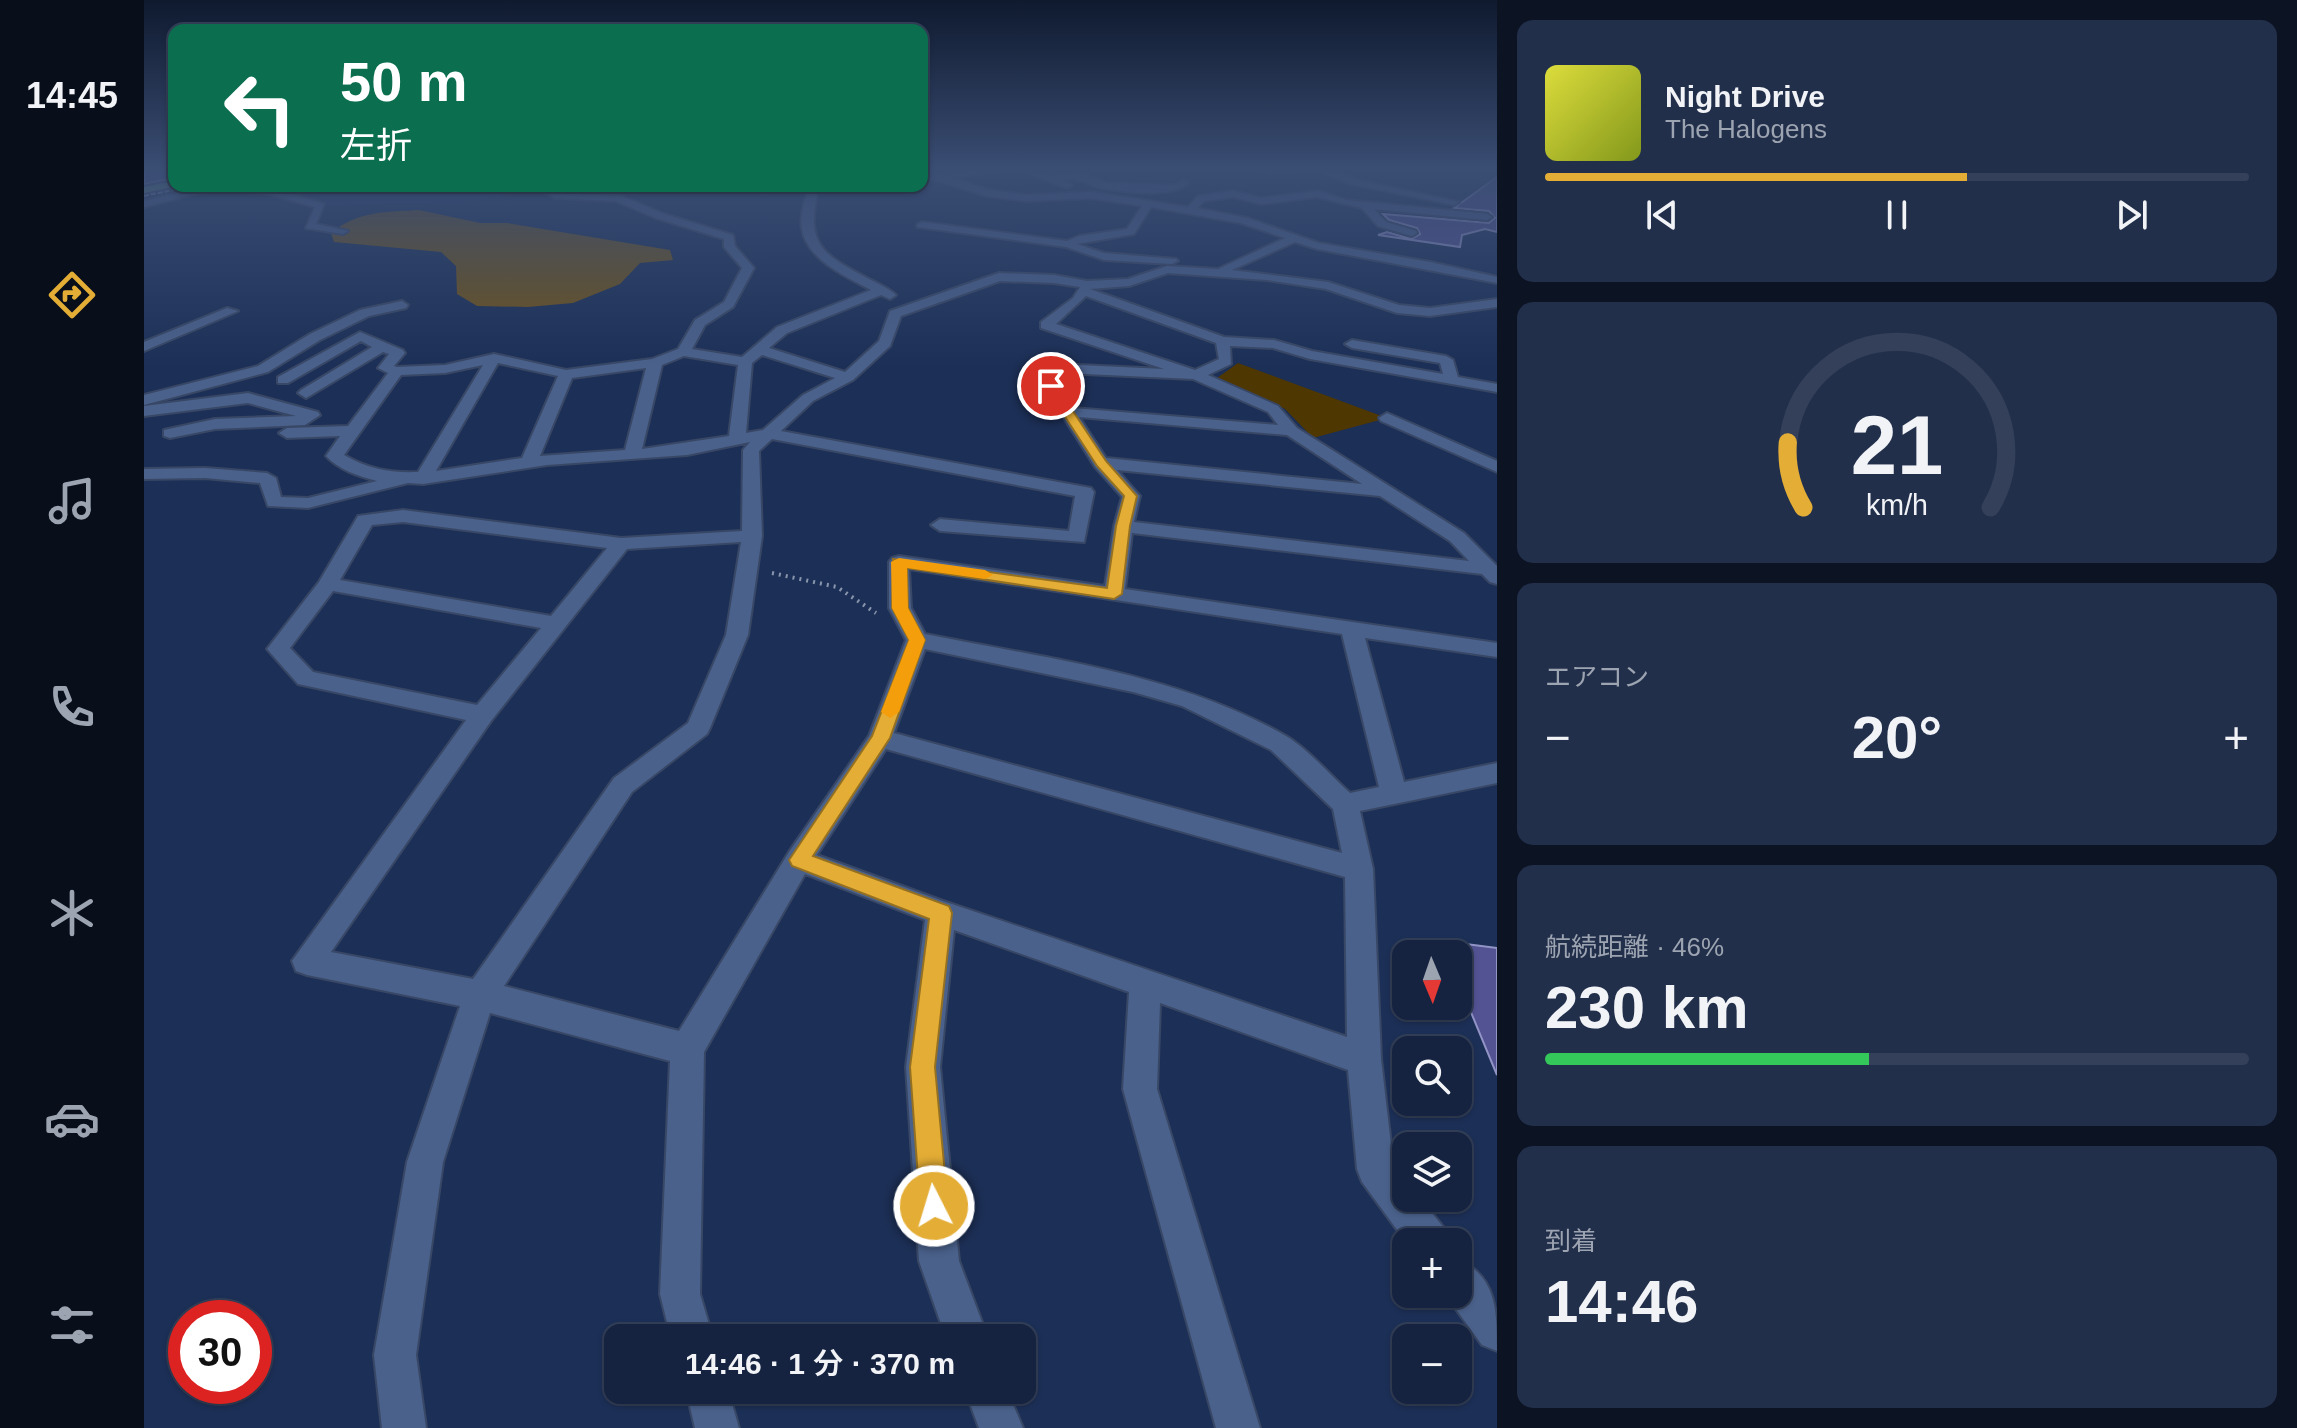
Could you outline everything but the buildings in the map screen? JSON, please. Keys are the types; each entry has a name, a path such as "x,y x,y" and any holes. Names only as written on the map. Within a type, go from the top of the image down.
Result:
{"street":[{"path":"683,352 700,323 729,304 748,268 730,247 729,237 718,234"},
{"path":"808,234 819,252 911,306"},
{"path":"989,234 1069,244 1114,257 1174,261 1201,269"},
{"path":"1069,244 1079,239 1118,234"},
{"path":"1282,234 1317,246 1495,276 1497,297"},
{"path":"1220,271 1294,238"},
{"path":"1085,288 1129,282 1167,269 1201,269 1328,286 1397,309 1430,312 1497,303"},
{"path":"404,1428 395,1355 425,1162 480,995 623,785 698,728 737,635 752,536 751,450 808,398 848,377 885,343 895,314 999,277 1031,277 1085,288 1222,341 1274,344 1310,355 1497,388"},
{"path":"1085,288 1078,300 1046,325 1196,375 1273,409 1291,431 1457,537 1493,574"},
{"path":"737,437 745,362 782,330 882,290"},
{"path":"144,400 263,369 315,337 365,313 402,305"},
{"path":"144,347 232,311"},
{"path":"283,380 360,336 398,353 385,368 397,371 445,369 494,358 566,374 655,363 683,352 745,362"},
{"path":"1114,594 1123,526 1131,496 1101,463 1051,386 1058,368 1196,375 1226,361 1222,341"},
{"path":"1352,344 1446,360 1452,380"},
{"path":"306,393 383,346"},
{"path":"760,350 848,377"},
{"path":"415,478 494,358"},
{"path":"632,454 655,363"},
{"path":"397,371 334,456 349,469 415,478"},
{"path":"529,462 566,374"},
{"path":"144,411 248,398 312,415 305,420 215,424 170,433"},
{"path":"1070,412 1291,431"},
{"path":"1387,418 1497,467"},
{"path":"244,434 353,431"},
{"path":"144,474 267,478 274,502 308,503 415,478 529,462 679,451 737,437 771,434 1085,492 1077,538 940,525"},
{"path":"1101,463 1383,491"},
{"path":"483,715 306,678 278,649 328,584 365,520 403,516 621,544 752,536"},
{"path":"1123,526 1493,574"},
{"path":"621,544 483,715 307,961 480,995 687,1049"},
{"path":"688,1324 680,1294 687,1049 799,860 880,738 917,640 900,608 899,562 1497,650"},
{"path":"328,584 556,624"},
{"path":"1352,629 1394,794"},
{"path":"917,640 1134,684 1190,700 1280,744 1345,804 1359,869 1364,1059 1375,1169 1419,1228"},
{"path":"880,738 1359,869"},
{"path":"1345,804 1497,773"},
{"path":"799,860 941,913 1364,1059"},
{"path":"941,913 923,1067 939,1261 962,1324"},
{"path":"1145,982 1140,1089 1238,1428"},
{"path":"1472,1297 1497,1330"},
{"path":"711,1404 717,1428"},
{"path":"992,1404 1001,1428"}],"path":[{"path":"747,568 837,587 917,640"}],"shaded area":[{"path":"331,234 571,234 670,250 673,260 640,263 620,284 573,303 528,307 477,306 457,294 456,266 441,252 334,242"},
{"path":"1238,363 1387,418 1313,438 1285,409 1217,378"}],"slow traffic":[{"path":"890,712 917,640 900,608 899,562 985,575"}],"route":[{"path":"934,1206 923,1067 941,913 799,860 880,738 917,640 900,608 899,562 1114,594 1123,526 1131,496 1101,463 1051,386"}]}
